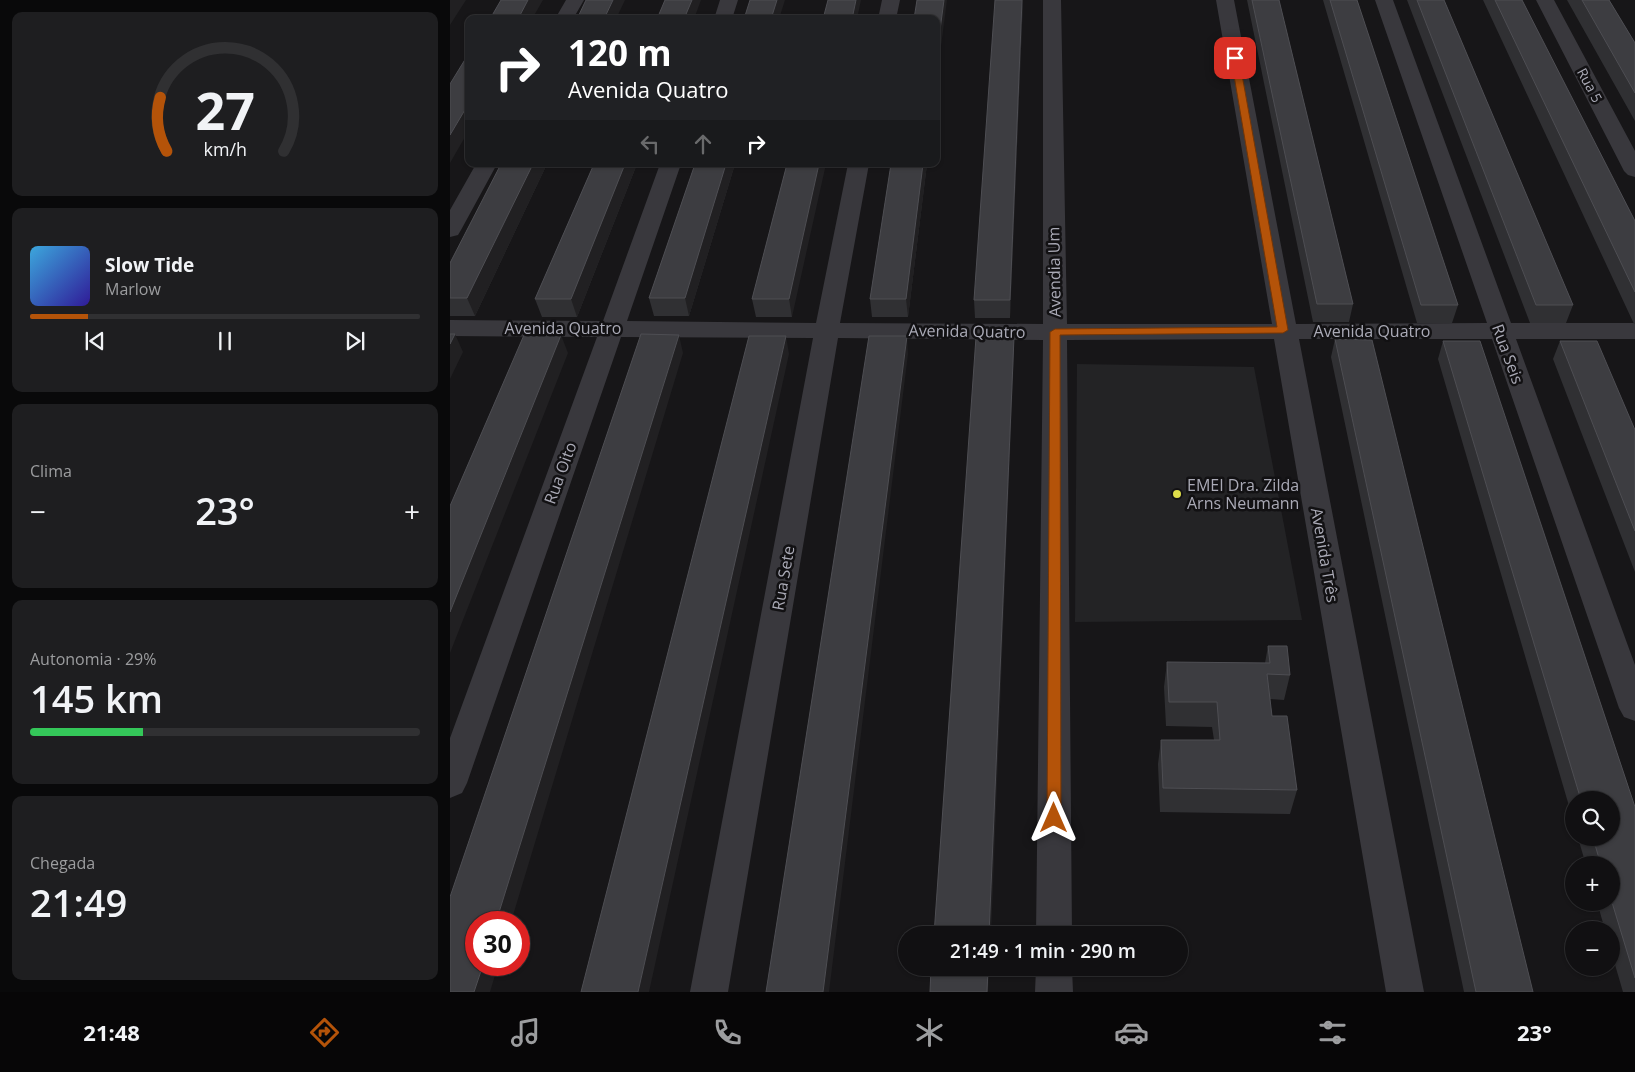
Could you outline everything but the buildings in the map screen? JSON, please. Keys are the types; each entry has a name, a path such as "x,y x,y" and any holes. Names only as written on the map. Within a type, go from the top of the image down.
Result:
{"street":[{"path":"566,15 574,0"},
{"path":"724,15 729,0"},
{"path":"888,15 891,0"},
{"name":"Avendia Um","path":"1052,0 1055,332 1054,926"},
{"name":"Avenida Três","path":"1225,0 1283,330 1405,992"},
{"name":"Rua Seis","path":"1384,0 1635,708"},
{"name":"Rua 5","path":"1545,0 1635,171"},
{"path":"450,230 484,167"},
{"name":"Rua Oito","path":"450,783 670,167"},
{"name":"Rua Sete","path":"709,992 827,330 858,167"},
{"name":"Avenida Quatro","path":"450,328 1055,332 1283,330 1635,331"},
{"path":"1054,976 1054,992"}],"shaded area":[{"name":"EMEI Dra. Zilda Arns Neumann","path":"1077,364 1254,367 1302,620 1075,622"}],"place":[{"name":"EMEI Dra. Zilda Arns Neumann","path":"1177,494"}],"route":[{"path":"1054,818 1055,332 1283,330 1235,58"}]}
